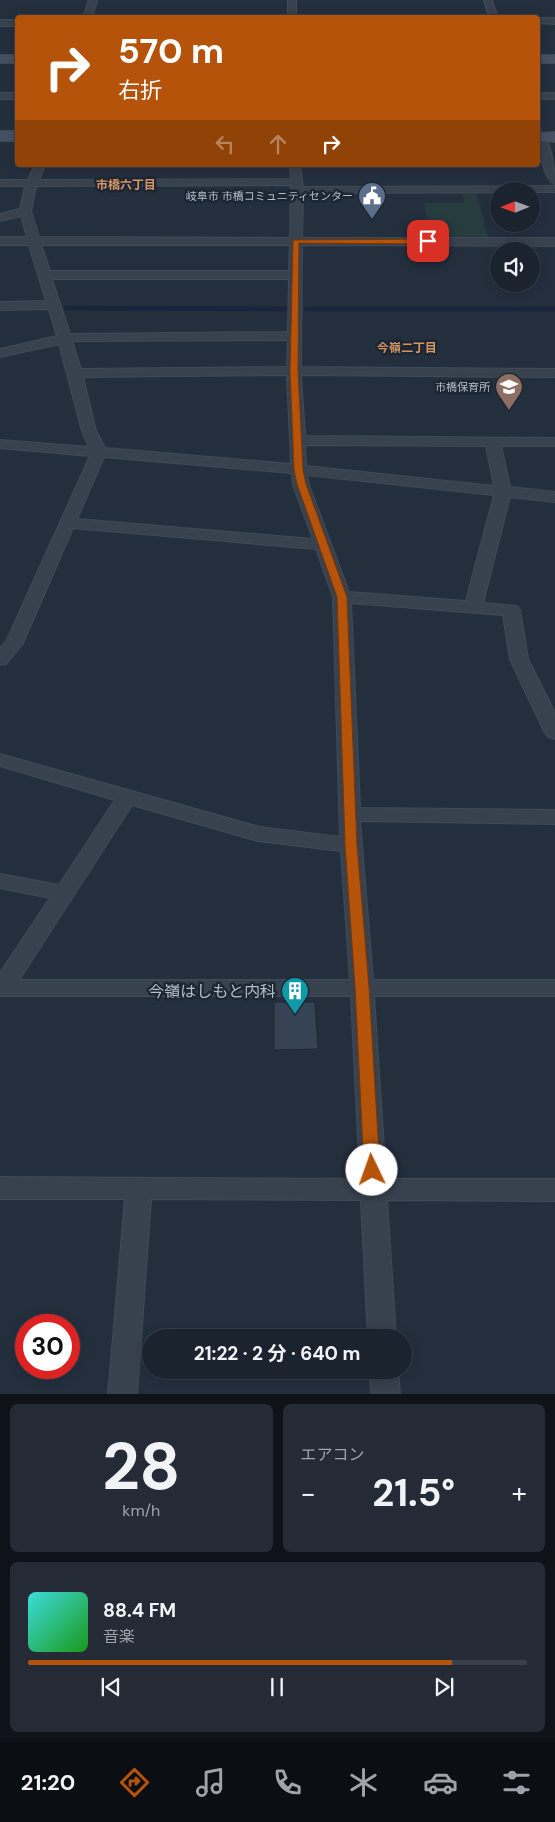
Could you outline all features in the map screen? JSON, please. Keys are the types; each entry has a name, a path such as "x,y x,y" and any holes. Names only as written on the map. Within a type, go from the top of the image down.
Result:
{"street":[{"path":"89,15 93,0"},
{"path":"292,0 292,15"},
{"path":"488,0 493,15"},
{"path":"0,21 15,21"},
{"path":"540,22 555,22"},
{"path":"0,59 15,59"},
{"path":"540,60 555,60"},
{"path":"540,96 555,96"},
{"path":"0,98 15,98"},
{"path":"540,100 555,100"},
{"path":"0,136 15,136"},
{"path":"540,136 555,137"},
{"path":"540,141 555,181"},
{"path":"0,660 14,643 99,452 89,431 75,373 25,211 31,184 39,167"},
{"path":"295,167 297,186 294,371 299,470 301,484 342,597 351,845 362,987 381,1329"},
{"path":"0,183 555,189"},
{"path":"297,186 555,185"},
{"path":"0,218 25,211"},
{"path":"0,241 555,242"},
{"path":"45,275 295,275"},
{"path":"0,306 54,305"},
{"path":"0,353 73,337 295,336"},
{"path":"75,373 294,371 555,373"},
{"path":"298,440 555,442"},
{"path":"473,606 502,492 493,442"},
{"path":"0,444 299,470 555,498"},
{"path":"67,523 324,545"},
{"path":"342,597 511,610 519,659 555,733"},
{"path":"0,760 258,834 351,845"},
{"path":"1,988 128,797"},
{"path":"351,814 555,817"},
{"path":"0,881 64,893"},
{"path":"1,988 555,988"},
{"path":"122,1394 139,1187"},
{"path":"0,1188 139,1187 555,1190"},
{"path":"385,1379 386,1394"}],"green space":[{"path":"462,191 476,192 489,240 432,241 424,203 464,203"}],"building":[{"name":"今嶺はしもと内科","path":"274,1002 315,1002 318,1049 274,1050"}],"waterway":[{"path":"66,308 287,309"},
{"path":"306,309 555,309"}],"place":[{"name":"岐阜市 市橋コミュニティセンター","path":"372,220"},
{"name":"市橋保育所","path":"509,411"},
{"name":"今嶺はしもと内科","path":"295,1015"}],"district":[{"name":"市橋六丁目","path":"126,185"},
{"name":"今嶺二丁目","path":"407,348"}],"route":[{"path":"372,1170 362,987 351,845 342,597 301,484 299,470 294,371 296,241 428,241"}]}
